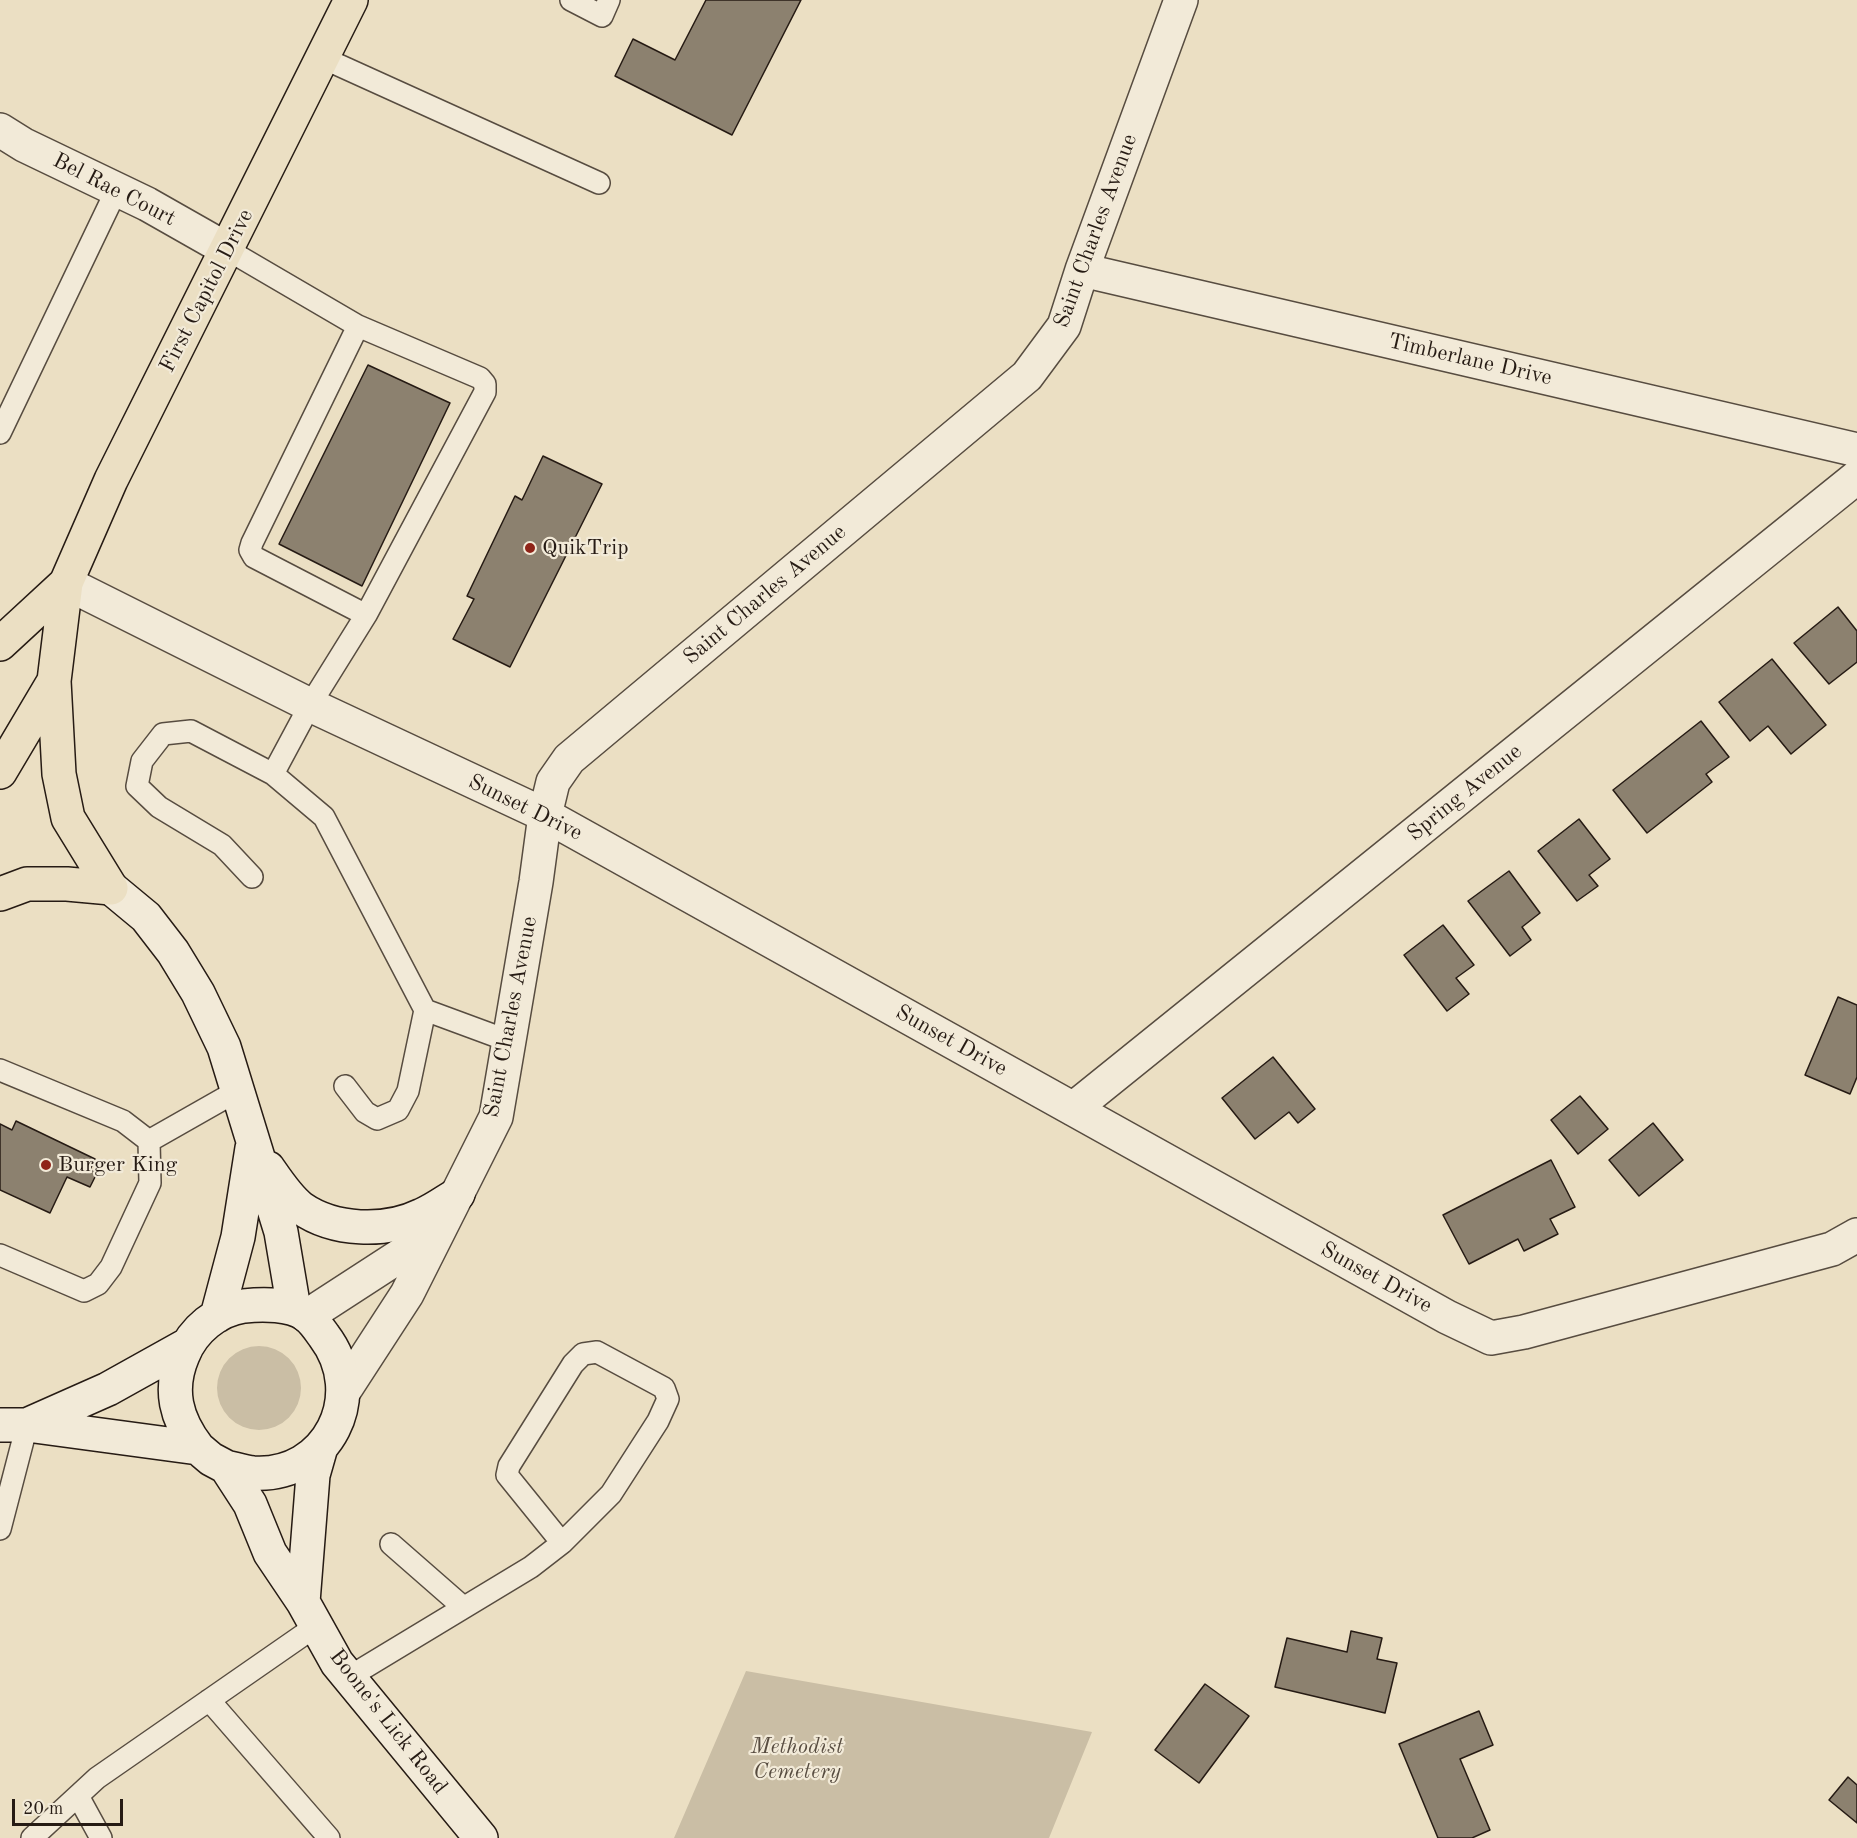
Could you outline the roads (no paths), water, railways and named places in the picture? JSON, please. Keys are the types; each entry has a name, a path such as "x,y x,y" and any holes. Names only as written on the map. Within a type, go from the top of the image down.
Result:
{"main road":[{"name":"First Capitol Drive","path":"0,772 54,681 66,583 111,480 351,0"},
{"name":"First Capitol Drive","path":"0,644 66,583"},
{"path":"54,681 59,774 68,818 111,888"},
{"path":"0,894 27,884 67,884 111,888"}],"street":[{"name":"Saint Charles Avenue","path":"344,1391 407,1294 496,1117 536,882 545,814 553,782 569,759 1027,376 1064,326 1082,270 1181,0"},
{"name":"Bel Rae Court","path":"0,130 24,145 147,204 228,250"},
{"name":"Timberlane Drive","path":"1082,270 1857,450"},
{"name":"Spring Avenue","path":"1073,1108 1857,477"},
{"name":"Sunset Drive","path":"66,583 310,705 545,814 1447,1317 1491,1338 1524,1332 1832,1249 1857,1235"},
{"path":"111,888 146,917 173,952 198,993 224,1047 281,1232 301,1313 333,1348 342,1370 344,1391 341,1411 333,1430 321,1447 305,1460 280,1471 253,1473 226,1467"},
{"path":"253,1144 277,1182 300,1207 326,1220 346,1225 356,1227 393,1224 421,1216 458,1194"},
{"path":"217,1316 238,1237 253,1144"},
{"name":"Saint Charles Avenue","path":"301,1313 438,1231"},
{"path":"198,1448 188,1435 178,1414 175,1390 177,1367 187,1345 200,1329 217,1316 236,1308 258,1305 301,1313"},
{"path":"14,1425 108,1389 187,1345"},
{"name":"Boone's Lick Road","path":"14,1425 198,1448 211,1459 226,1467 250,1504 270,1553 310,1614 337,1663 481,1838"},
{"path":"310,1614 313,1475 321,1447"}],"lane":[{"path":"571,0 602,16 609,0"},
{"path":"323,58 599,183"},
{"path":"0,433 116,191"},
{"path":"228,250 358,326 480,378 485,384 485,392 366,615 310,705 273,774"},
{"path":"358,326 250,550 254,557 366,615"},
{"path":"252,877 222,845 159,807 137,786 142,761 164,734 191,731 273,774 324,817 425,1010 408,1091 398,1110 377,1119 365,1112 345,1086"},
{"path":"425,1010 509,1041"},
{"path":"0,1070 123,1121 150,1141"},
{"path":"150,1141 237,1091"},
{"path":"0,1255 84,1291 98,1284 111,1267 150,1183 150,1141"},
{"path":"349,1677 531,1567 561,1543 611,1494 657,1421 668,1399 664,1388 597,1352 583,1354 573,1364 509,1466 507,1475 561,1543"},
{"path":"0,1529 14,1425"},
{"path":"391,1544 463,1607"},
{"path":"32,1838 97,1778 209,1700 310,1614"},
{"path":"209,1700 329,1838"},
{"path":"78,1796 101,1838"}],"place":[{"name":"QuikTrip","path":"530,548"},
{"name":"Burger King","path":"46,1165"}],"park label":[{"name":"Methodist Cemetery","path":"797,1760"}]}
